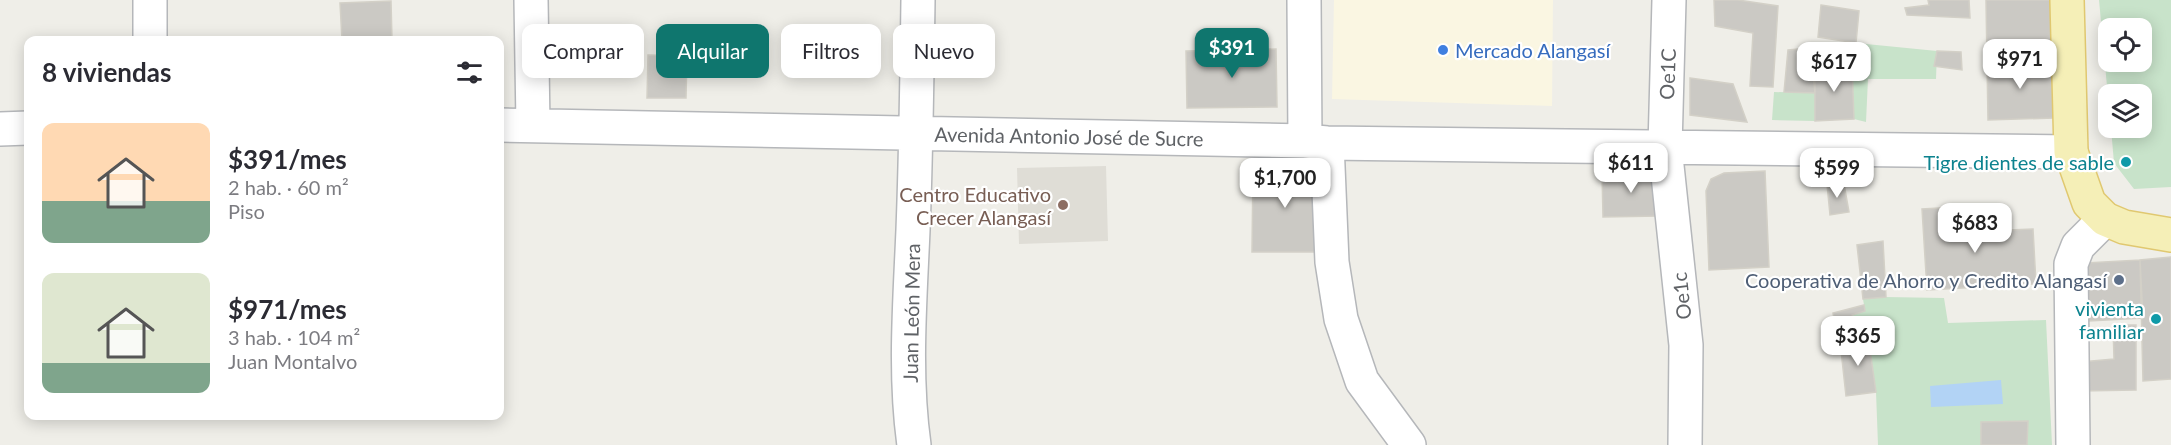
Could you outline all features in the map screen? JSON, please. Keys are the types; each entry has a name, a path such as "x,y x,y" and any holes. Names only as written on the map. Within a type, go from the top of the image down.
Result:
{"main road":[{"path":"2067,0 2071,152 2089,203 2105,219 2124,227 2171,235"}],"street":[{"path":"150,0 150,36"},
{"path":"531,0 532,124"},
{"name":"Juan León Mera","path":"914,445 910,415 910,306 917,132 918,0"},
{"path":"1304,0 1316,142 1341,319 1362,381 1409,445"},
{"name":"Oe1C","path":"1665,147 1669,0"},
{"name":"Avenida Antonio José de Sucre","path":"504,125 1316,142 2071,152"},
{"path":"0,129 24,128"},
{"name":"Oe1c","path":"1665,147 1686,345 1684,445"},
{"path":"2073,445 2071,264 2078,246 2105,219"}],"shaded area":[{"name":"Mercado Alangasí","path":"1334,0 1553,0 1552,106 1332,99"},
{"name":"Centro Educativo Crecer Alangasí","path":"1106,166 1108,241 1019,244 1017,168"}],"green space":[{"path":"2099,0 2171,0 2171,187 2134,189 2114,163 2112,138 2152,138 2152,84 2107,84 2106,72 2152,72 2152,18 2101,18"},
{"path":"1856,43 1937,51 1936,79 1868,79 1866,122 1854,119 1852,64"},
{"path":"1774,92 1815,93 1815,121 1772,120"},
{"path":"1944,298 1948,323 2046,320 2052,445 1878,445 1876,392 1868,336 1858,338 1853,315 1865,311 1863,299"}],"water":[{"path":"2001,380 2003,404 1931,407 1930,386"}],"building":[{"path":"1714,0 1738,0 1778,6 1773,87 1750,86 1753,33 1715,26"},
{"path":"1928,0 1969,0 1970,18 1907,15 1905,8 1929,5"},
{"path":"1986,0 2051,0 2052,60 1987,62"},
{"path":"391,1 392,36 342,36 340,3"},
{"path":"1821,5 1859,11 1856,43 1818,37"},
{"path":"1810,48 1815,93 1784,92 1788,50"},
{"path":"1276,49 1277,107 1187,108 1186,51"},
{"path":"1937,51 1961,52 1962,70 1934,66"},
{"path":"648,55 656,55 656,78 686,78 686,98 647,98"},
{"path":"2052,60 2054,118 1988,120 1987,62"},
{"path":"1852,64 1854,119 1815,121 1815,67"},
{"path":"1690,78 1733,84 1747,122 1690,115"},
{"path":"1317,165 1317,252 1252,252 1253,166"},
{"path":"1659,171 1659,216 1603,217 1602,173"},
{"path":"1765,171 1769,267 1709,270 1706,191 1711,179 1724,173"},
{"path":"1827,184 1844,184 1849,212 1830,215"},
{"path":"1957,207 1958,232 2033,229 2036,284 1927,290 1922,209"},
{"path":"1883,241 1886,297 1863,299 1857,245"},
{"name":"vivienta familiar","path":"2171,257 2171,379 2143,381 2140,260"},
{"path":"2140,260 2143,318 2089,321 2086,263"},
{"path":"1864,305 1865,311 1852,315 1858,338 1838,341 1833,313"},
{"path":"2113,325 2136,325 2136,390 2081,391 2081,362 2114,359"},
{"path":"1868,336 1876,392 1846,396 1840,341"},
{"path":"2028,421 2027,445 1981,445 1981,422"}],"place":[{"name":"Mercado Alangasí","path":"1443,50"},
{"name":"Tigre dientes de sable","path":"2126,162"},
{"name":"Centro Educativo Crecer Alangasí","path":"1063,205"},
{"name":"Cooperativa de Ahorro y Credito Alangasí","path":"2119,280"},
{"name":"vivienta familiar","path":"2156,319"}]}
